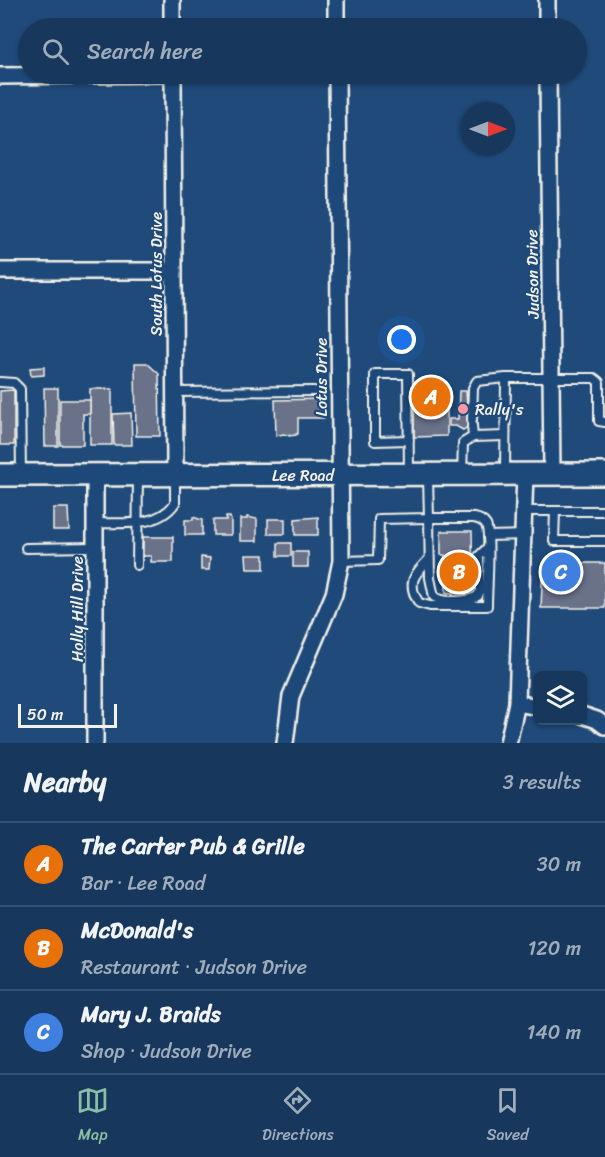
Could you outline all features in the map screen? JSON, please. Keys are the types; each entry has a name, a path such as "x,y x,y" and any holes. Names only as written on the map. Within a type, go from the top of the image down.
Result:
{"main road":[{"name":"Lee Road","path":"0,476 605,474"}],"street":[{"path":"172,0 172,18"},
{"path":"336,0 336,18"},
{"path":"547,0 547,18"},
{"path":"0,76 18,76"},
{"name":"South Lotus Drive","path":"173,84 175,475"},
{"name":"Lotus Drive","path":"285,743 291,696 334,594 341,561 337,84"},
{"name":"Judson Drive","path":"548,84 552,473"},
{"path":"0,271 174,271"},
{"path":"508,743 517,704 524,511 515,474"},
{"name":"Holly Hill Drive","path":"95,475 95,743"},
{"path":"517,704 533,706"},
{"path":"587,717 605,726"}],"lane":[{"path":"409,440 375,441 375,374 408,374 409,440 429,518 430,587 434,597 440,600 471,600 478,596 480,590 479,556 488,547"},
{"path":"473,436 473,388 477,381 506,378 605,377"},
{"path":"506,378 505,436 515,474"},
{"path":"594,378 599,382 599,421 605,422"},
{"path":"0,382 14,383 20,389 21,475"},
{"path":"175,392 314,392"},
{"path":"462,474 463,443 473,436 505,436"},
{"path":"137,565 138,475"},
{"path":"95,523 138,522 160,517 175,503 175,475"},
{"path":"524,511 605,511"},
{"path":"555,511 554,541 605,541"},
{"path":"341,561 378,560 379,519 481,519 486,525 488,536 487,606 430,606 419,603 413,594 411,585 414,577 429,559"},
{"path":"488,536 523,536"},
{"path":"26,548 95,547"}],"building":[{"path":"135,363 147,363 159,374 160,436 136,436"},
{"path":"44,367 44,375 31,376 30,368"},
{"path":"435,382 445,382 447,385 447,436 414,437 414,384 435,384"},
{"path":"44,388 58,388 58,446 45,446"},
{"path":"90,389 112,389 112,445 90,445"},
{"path":"14,390 14,445 0,445 0,391"},
{"name":"Rally's","path":"459,391 466,391 468,420 477,420 477,426 469,426 463,430 456,426 449,426 449,419 458,419"},
{"path":"324,399 324,418 298,418 298,434 276,436 275,400"},
{"path":"60,400 90,400 90,414 83,414 83,445 60,445"},
{"path":"131,413 132,445 114,445 113,414"},
{"path":"53,508 68,508 69,530 53,530"},
{"path":"193,517 202,520 202,535 185,535 185,520 193,520"},
{"path":"226,517 230,517 231,520 231,535 213,535 213,520 226,520"},
{"path":"247,517 257,519 257,541 240,541 240,519 247,519"},
{"path":"318,517 318,535 295,535 295,519"},
{"path":"268,519 285,519 285,534 268,534"},
{"path":"441,531 472,531 473,589 469,589 469,593 446,593 445,555 441,555"},
{"path":"143,537 173,537 173,562 151,562 151,556 143,556"},
{"path":"278,543 291,543 291,556 278,556"},
{"path":"293,552 308,552 308,567 293,567"},
{"path":"246,555 264,555 264,569 247,569"},
{"path":"201,557 210,558 209,570 201,570"},
{"path":"543,563 605,563 605,608 541,608"}],"place":[{"name":"The Carter Pub & Grille","path":"431,397"},
{"name":"Rally's","path":"463,409"},
{"name":"McDonald's","path":"459,572"},
{"name":"Mary J. Braids","path":"561,572"}]}
